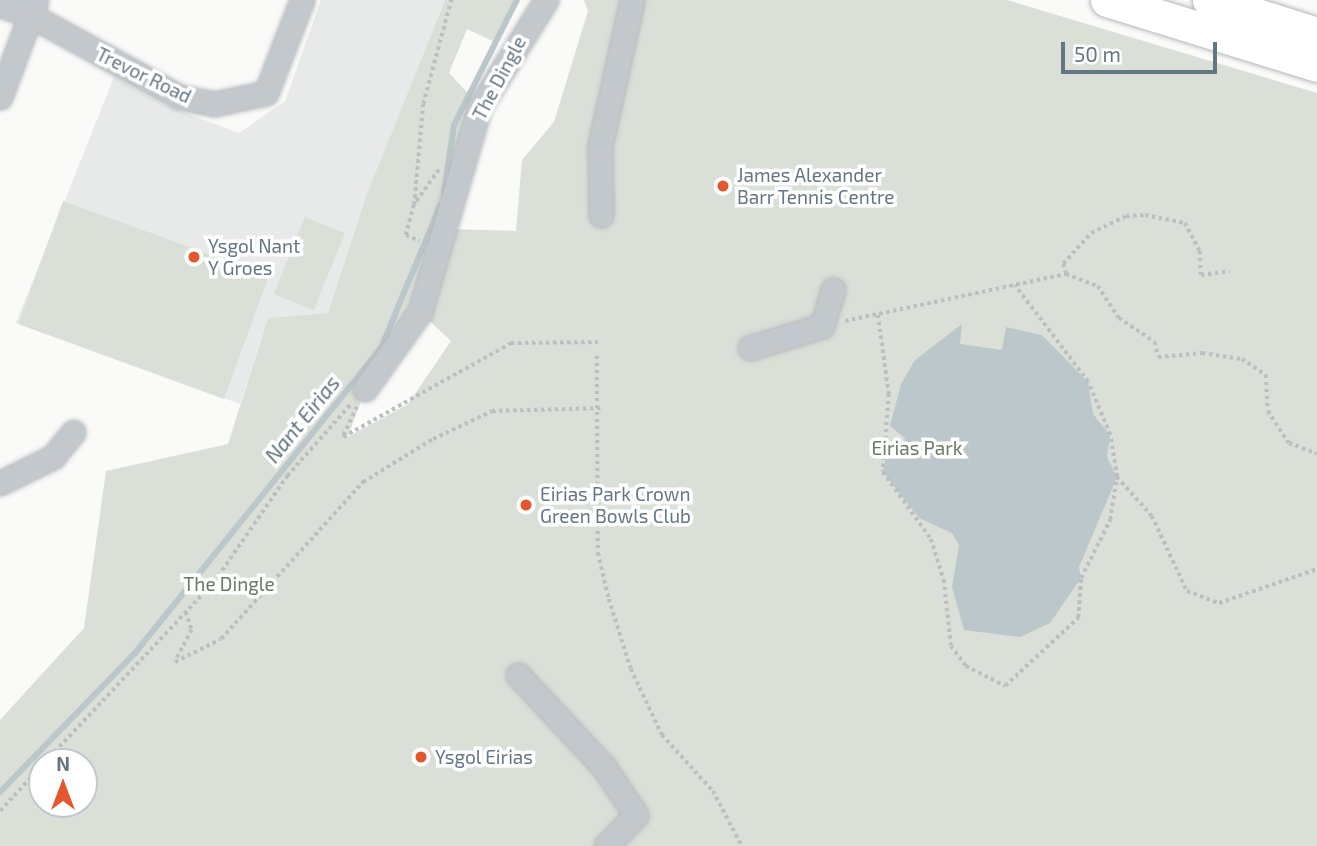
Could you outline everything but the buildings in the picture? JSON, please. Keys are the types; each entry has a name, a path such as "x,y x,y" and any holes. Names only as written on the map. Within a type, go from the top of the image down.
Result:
{"highway":[{"path":"1107,0 1317,34"},
{"path":"1210,16 1317,65"},
{"path":"1210,16 1317,71"}],"street":[{"name":"Trevor Road","path":"33,8 178,97 234,103 266,93 302,0"},
{"name":"The Dingle","path":"365,389 420,313 480,106 546,0"},
{"path":"601,215 600,146 632,0"},
{"path":"0,5 33,8 0,97"},
{"path":"750,348 822,326 833,290"},
{"path":"0,483 53,457 72,432"},
{"path":"518,675 603,766 636,815 606,846"}],"path":[{"path":"440,248 406,235 414,205 423,104 451,0"},
{"path":"414,205 436,170"},
{"path":"1066,274 1063,264 1091,233 1126,216 1145,215 1185,223 1200,251 1202,275 1230,271"},
{"path":"822,326 1066,274 1098,286 1119,318 1154,342 1158,357 1202,353 1242,359 1266,375 1268,411 1275,422 1289,443 1317,454"},
{"path":"878,314 888,394 883,472 930,539 944,580 951,646 966,666 1005,686 1078,618 1081,578 1110,520 1117,477 1110,435 1088,382 1015,286"},
{"path":"365,389 343,437 511,343 598,342"},
{"path":"597,356 601,408 598,553 631,669 663,735 713,791 741,846"},
{"path":"58,748 186,612 287,476 365,389"},
{"path":"186,612 192,630 175,662 220,639 363,482 433,439 492,411 601,408"},
{"path":"1117,477 1152,516 1187,591 1219,603 1317,569"},
{"path":"0,811 28,780"}],"shaded area":[{"name":"Ysgol Nant Y Groes","path":"321,0 445,0 366,196 328,313 268,318 240,404 16,323 114,77 164,105 239,133 285,101"},
{"path":"962,324 960,344 1002,350 1006,327 1042,335 1088,382 1093,414 1110,435 1107,457 1117,477 1079,567 1081,578 1050,623 1020,637 964,630 952,587 959,545 952,533 919,518 883,472 886,454 902,450 905,438 890,426 901,384 915,360"}],"green space":[{"name":"Eirias Park","path":"445,0 517,0 495,42 467,29 449,73 480,106 446,229 516,231 522,160 554,122 588,11 584,0 1007,0 1317,93 1317,846 0,846 0,720 84,628 106,471 228,444 268,318 328,313 366,196","holes":["420,312 451,341 408,404 348,437 365,389"]},
{"path":"63,201 269,276 224,399 18,324"},
{"path":"305,217 345,233 314,310 274,294"}],"waterway":[{"name":"Nant Eirias","path":"444,192 454,125 517,0"},
{"name":"Nant Eirias","path":"0,792 135,653 381,348 440,206"}],"place":[{"name":"James Alexander Barr Tennis Centre","path":"723,186"},
{"name":"Ysgol Nant Y Groes","path":"194,257"},
{"name":"Eirias Park Crown Green Bowls Club","path":"526,505"},
{"name":"Ysgol Eirias","path":"421,757"}]}
